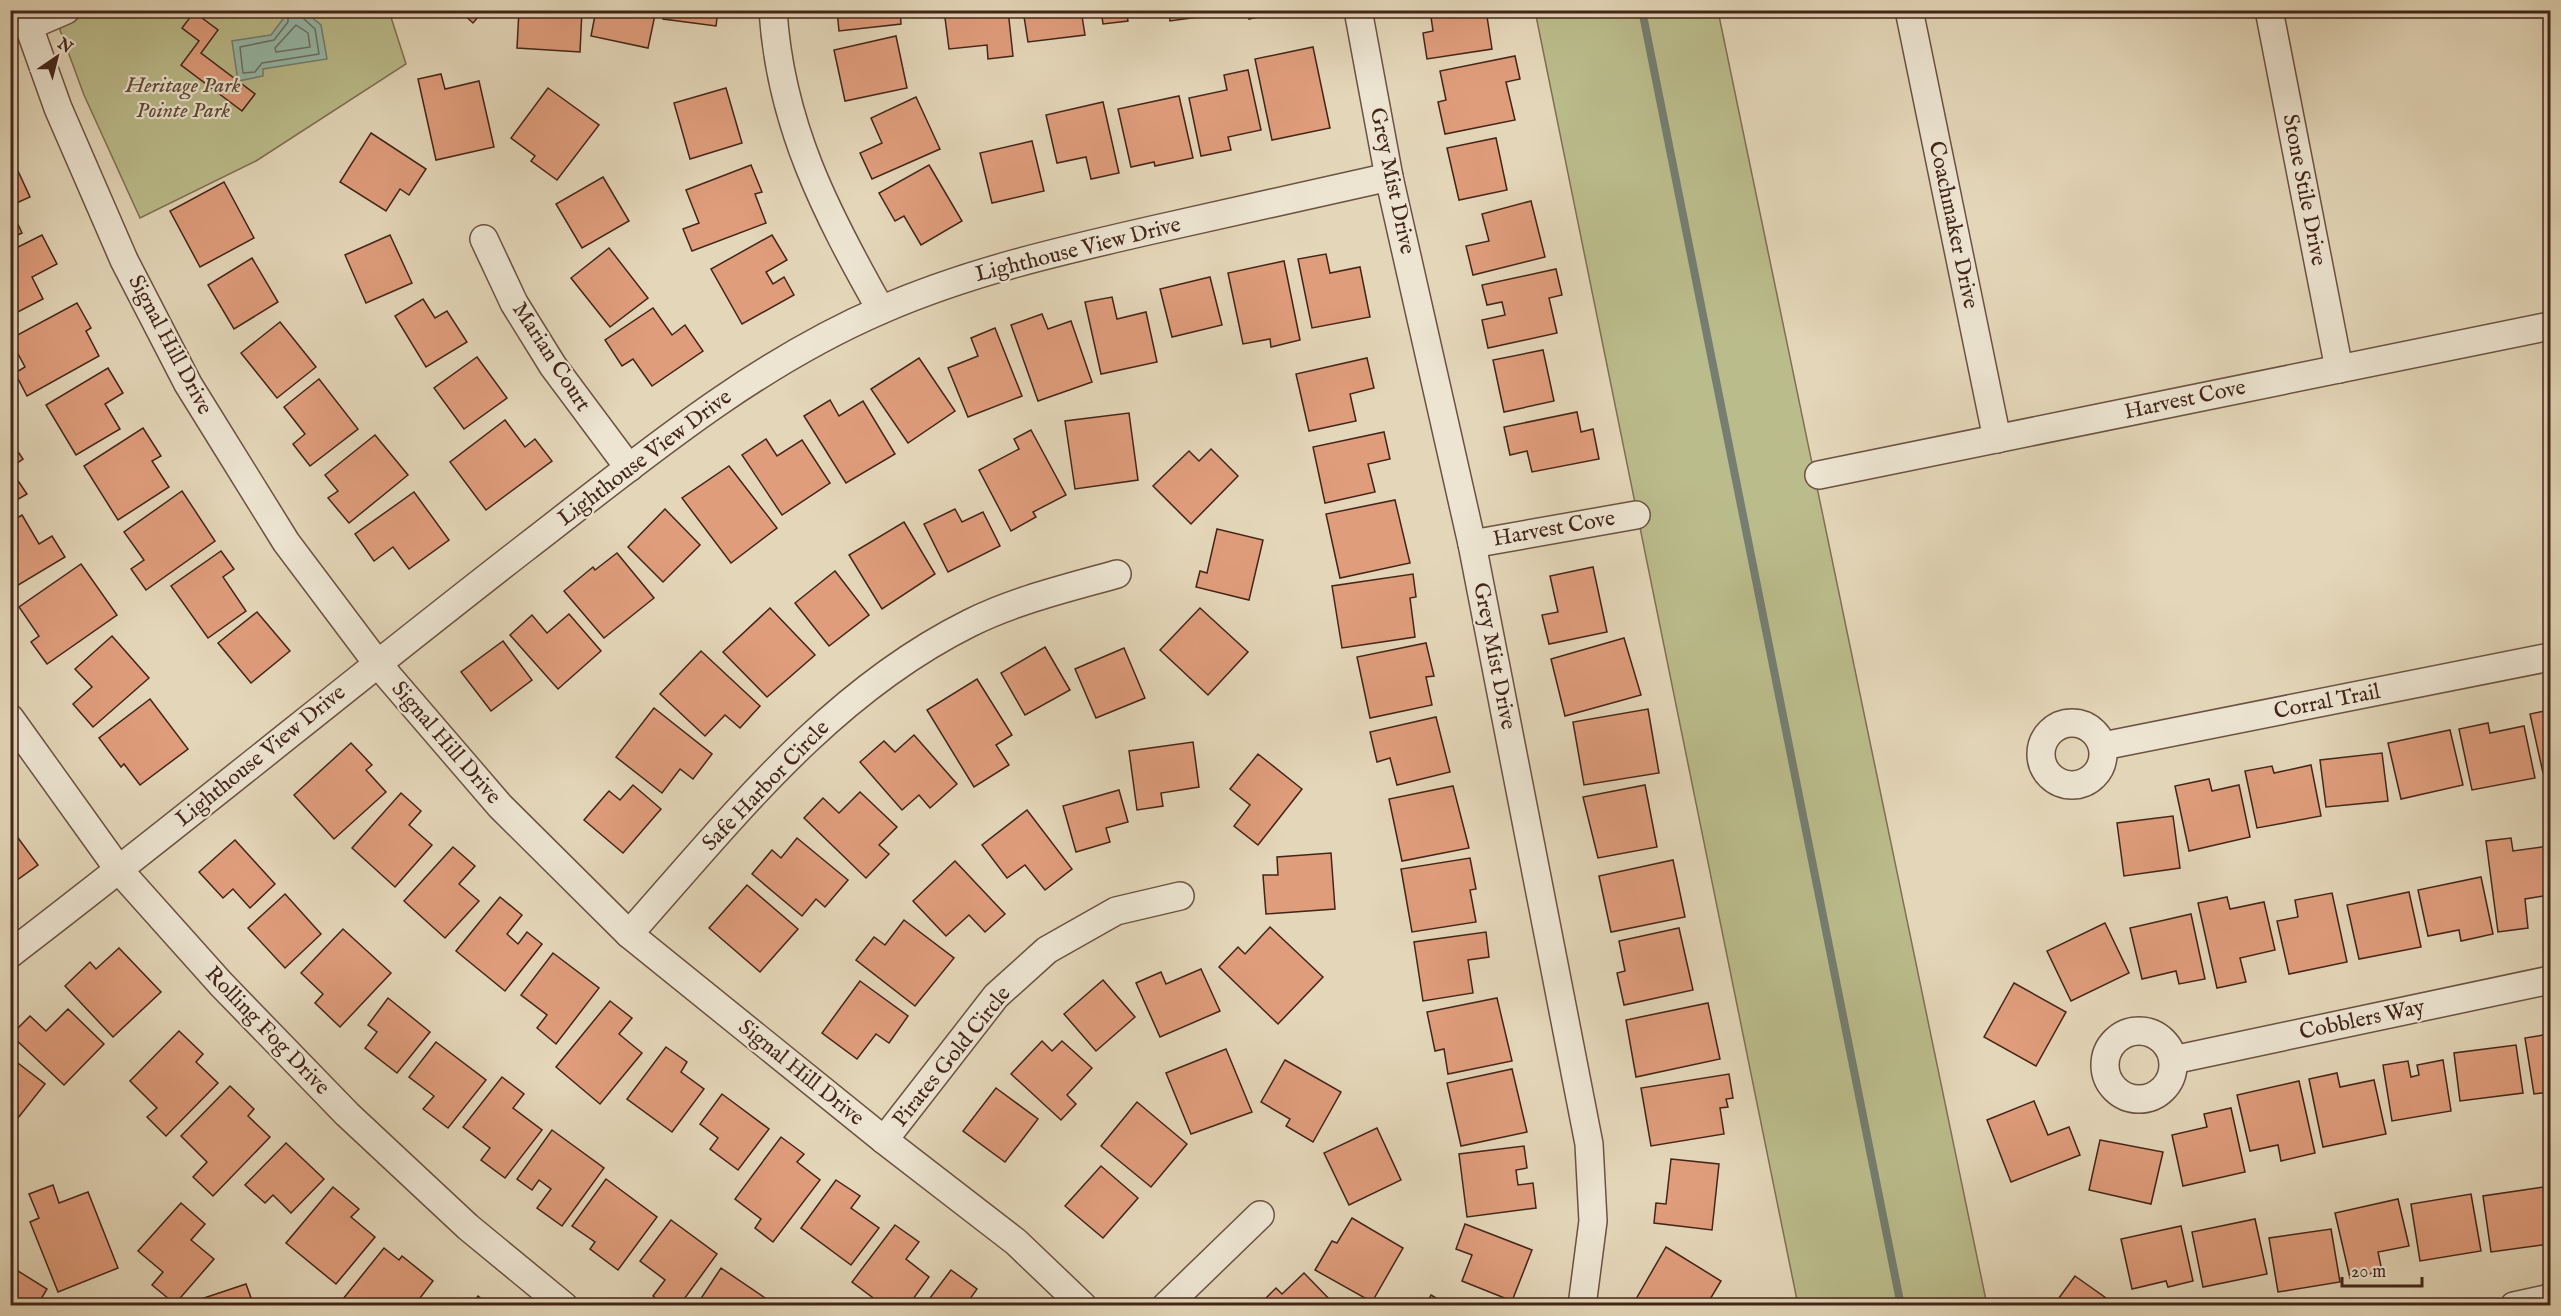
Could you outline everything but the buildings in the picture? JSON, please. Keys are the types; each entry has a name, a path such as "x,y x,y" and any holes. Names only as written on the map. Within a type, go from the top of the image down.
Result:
{"street":[{"path":"26,18 66,10"},
{"path":"773,10 775,39 786,96 806,162 835,229 881,310"},
{"name":"Grey Mist Drive","path":"1358,10 1389,177 1472,544 1589,1144 1593,1221 1582,1305"},
{"name":"Coachmaker Drive","path":"1909,10 1997,439"},
{"name":"Stone Stile Drive","path":"2269,10 2340,369"},
{"name":"Signal Hill Drive","path":"26,18 58,108 124,260 188,384 286,542 376,663 500,806 629,934 884,1140 1016,1242 1083,1305"},
{"name":"Lighthouse View Drive","path":"10,954 119,870 376,663 629,468 701,414 796,350 881,310 944,285 1042,255 1389,177"},
{"name":"Marian Court","path":"484,239 514,303 553,366 629,468"},
{"name":"Harvest Cove","path":"1819,475 2550,326"},
{"name":"Harvest Cove","path":"1472,544 1636,514"},
{"name":"Safe Harbor Circle","path":"629,934 799,745 862,692 910,658 971,623 1046,594 1117,574"},
{"name":"Corral Trail","path":"2103,746 2550,657"},
{"name":"Rolling Fog Drive","path":"10,718 119,870 221,984 347,1114 468,1227 564,1305"},
{"name":"Pirates Gold Circle","path":"884,1140 996,996 1047,950 1116,911 1180,896"},
{"name":"Cobblers Way","path":"2173,1060 2550,980"},
{"path":"1166,1305 1260,1215"},
{"path":"2514,1305 2550,1298"}],"green space":[{"name":"Heritage Park Pointe Park","path":"53,11 389,11 406,64 256,161 140,218 84,95"},
{"path":"1535,11 1718,11 1987,1305 1798,1305"}],"water":[{"path":"281,11 308,11 309,15 321,25 327,59 263,69 263,76 238,81 232,41 271,35 283,19"}],"waterway":[{"path":"1642,10 1901,1306"}]}
